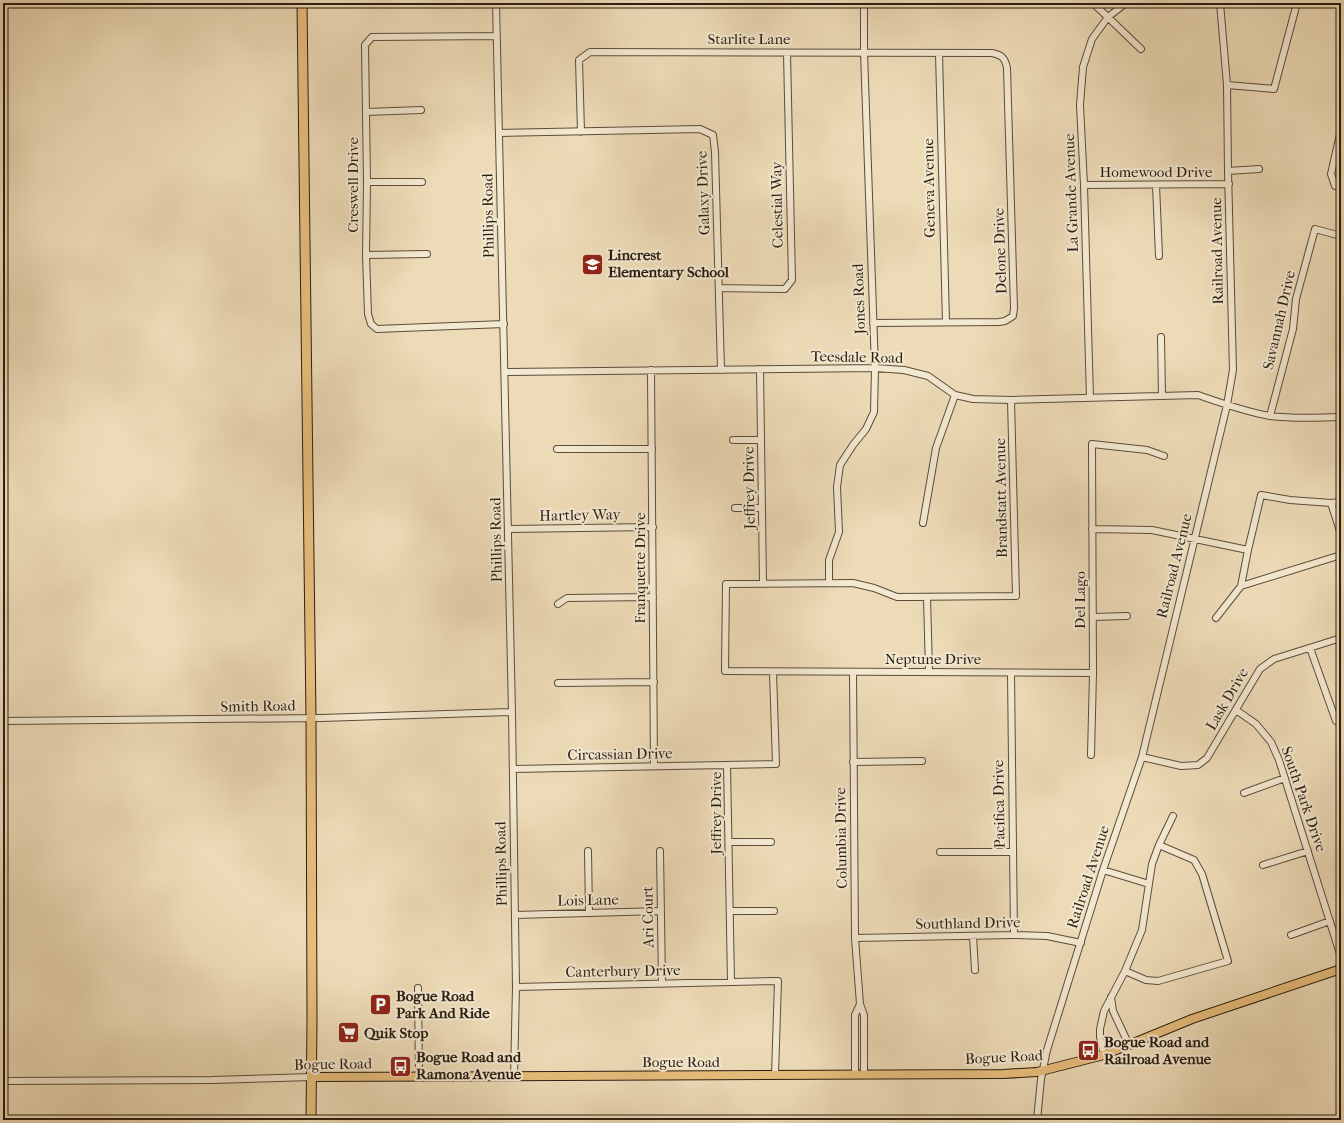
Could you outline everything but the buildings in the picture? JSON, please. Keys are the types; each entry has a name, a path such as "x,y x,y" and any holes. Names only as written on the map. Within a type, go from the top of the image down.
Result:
{"highway":[{"path":"302,3 311,718 311,1120"}],"main road":[{"name":"Bogue Road","path":"312,1077 1017,1074 1042,1071 1104,1055 1192,1019 1341,969"}],"street":[{"name":"Phillips Road","path":"496,3 509,529 516,987 514,1077"},
{"name":"Jones Road","path":"829,583 829,560 839,532 837,487 840,465 866,429 874,412 875,368 864,52 864,3"},
{"path":"1093,3 1141,49"},
{"name":"La Grande Avenue","path":"1090,398 1084,185 1080,105 1083,67 1092,39 1108,17 1126,3"},
{"name":"Railroad Avenue","path":"1037,1120 1042,1071 1047,1050 1103,870 1142,757 1227,405 1232,370 1229,184 1227,85 1220,3"},
{"path":"1227,85 1274,89 1297,3"},
{"name":"Creswell Drive","path":"497,36 372,37 365,45 367,182 366,255 368,314 371,324 376,328 504,324"},
{"name":"Starlite Lane","path":"581,132 579,60 590,52 992,53"},
{"name":"Celestial Way","path":"719,288 785,288 792,280 787,52"},
{"name":"Geneva Avenue","path":"939,53 946,322"},
{"name":"Delone Drive","path":"873,323 1005,321 1014,314 1007,68 1003,57 992,53"},
{"path":"366,112 421,110"},
{"name":"Galaxy Drive","path":"499,133 700,129 713,135 715,152 721,370"},
{"path":"1334,186 1331,174 1341,130"},
{"path":"1228,171 1259,169"},
{"path":"367,182 422,182"},
{"name":"Homewood Drive","path":"1084,185 1229,184"},
{"path":"1156,185 1159,256"},
{"name":"Savannah Drive","path":"1270,416 1293,329 1296,299 1315,229 1341,236"},
{"path":"366,255 426,254"},
{"path":"1161,337 1162,396"},
{"name":"Teesdale Road","path":"506,372 875,368 904,370 928,376 955,395 973,399 1011,400 1198,395 1227,405 1270,416 1315,419 1341,417"},
{"name":"Jeffrey Drive","path":"760,369 763,584"},
{"name":"Franquette Drive","path":"651,370 654,766"},
{"path":"923,522 936,448 955,395"},
{"name":"Brandstatt Avenue","path":"927,597 1016,596 1011,400"},
{"path":"733,440 761,440"},
{"name":"Del Lago","path":"1091,756 1093,673 1092,444 1147,450 1164,456"},
{"path":"557,449 652,449"},
{"path":"1216,618 1241,586 1261,495 1290,500 1331,503 1341,502"},
{"path":"1331,503 1341,534"},
{"path":"735,508 762,508"},
{"name":"Hartley Way","path":"509,529 653,527"},
{"path":"1092,529 1152,530 1248,550"},
{"path":"1241,586 1341,554"},
{"path":"772,672 725,671 726,584 853,583 874,588 897,597 927,597 929,672"},
{"path":"558,604 567,598 653,597"},
{"path":"1093,616 1127,616"},
{"name":"Lask Drive","path":"1142,757 1181,766 1198,765 1208,758 1260,669 1274,659 1341,638"},
{"path":"1310,648 1336,721 1341,720"},
{"name":"Jeffrey Drive","path":"731,982 727,765 776,764 772,672"},
{"name":"Neptune Drive","path":"772,672 1093,673"},
{"name":"Columbia Drive","path":"853,672 855,938 860,1004 864,1015 864,1074"},
{"name":"Pacifica Drive","path":"1010,673 1014,935"},
{"path":"558,683 654,682"},
{"name":"South Park Drive","path":"1236,710 1256,724 1271,742 1279,760 1341,956"},
{"name":"Smith Road","path":"3,722 311,718 512,712"},
{"path":"853,762 922,761"},
{"name":"Circassian Drive","path":"513,769 727,765"},
{"path":"1244,793 1285,778"},
{"path":"1104,1055 1100,1037 1100,1029 1104,1011 1125,971 1142,930 1152,864 1159,845 1173,816"},
{"path":"729,842 771,842"},
{"path":"1125,971 1146,980 1158,981 1228,961 1202,874 1194,860 1159,845"},
{"path":"588,851 589,913"},
{"name":"Ari Court","path":"660,851 662,984"},
{"path":"1263,866 1308,851"},
{"path":"940,852 1012,852"},
{"path":"1103,870 1149,884"},
{"name":"Lois Lane","path":"515,914 661,911"},
{"path":"730,911 774,911"},
{"path":"1291,934 1330,921"},
{"name":"Southland Drive","path":"855,938 1014,935 1047,936 1081,943"},
{"path":"974,936 975,970"},
{"path":"731,982 778,981 776,1075"},
{"name":"Canterbury Drive","path":"516,987 731,982"},
{"path":"418,988 419,1076"},
{"path":"1111,996 1113,1011 1130,1045"},
{"name":"Columbia Drive","path":"855,1074 855,1015 860,1004"},
{"name":"Bogue Road","path":"3,1081 312,1077"}],"place":[{"name":"Lincrest Elementary School","path":"592,264"},
{"name":"Bogue Road Park And Ride","path":"381,1005"},
{"name":"Quik Stop","path":"348,1033"},
{"name":"Bogue Road and Railroad Avenue","path":"1088,1051"},
{"name":"Bogue Road and Ramona Avenue","path":"400,1066"}]}
